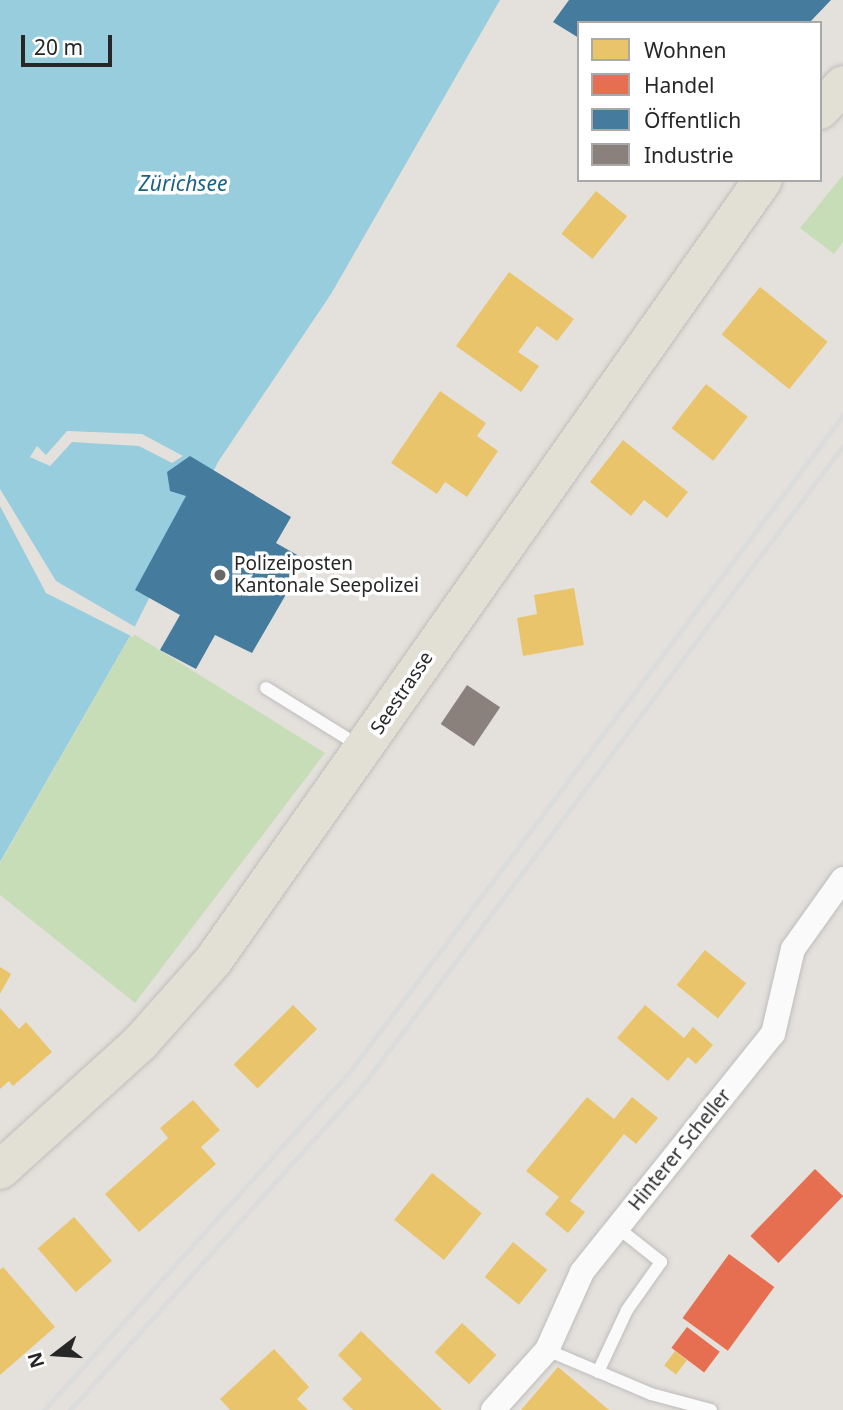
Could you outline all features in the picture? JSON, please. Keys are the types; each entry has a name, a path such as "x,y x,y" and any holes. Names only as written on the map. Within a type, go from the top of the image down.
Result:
{"main road":[{"path":"822,108 843,85"},
{"name":"Seestrasse","path":"0,1170 141,1042 213,961 365,749 762,182"}],"street":[{"name":"Hinterer Scheller","path":"493,1410 547,1350 570,1292 773,1034 793,949 843,879"}],"lane":[{"path":"266,688 365,749"},
{"path":"598,1372 626,1310 661,1262 618,1228"},
{"path":"547,1350 598,1372 711,1410"}],"green space":[{"path":"843,175 843,242 834,254 800,228"},
{"path":"132,633 325,753 135,1003 0,895 0,863"}],"water":[{"name":"Zürichsee","path":"0,0 500,0 331,294 218,462 130,636 0,862"}],"pier":[{"path":"67,431 142,434 183,456 172,463 139,446 72,442 50,466 30,457 37,446 46,455"},
{"path":"0,489 56,581 137,628 133,637 46,593 0,506"}],"building: Wohnen":[{"path":"596,191 627,216 592,259 561,234"},
{"path":"509,272 574,319 557,341 537,326 518,352 539,366 521,392 456,346"},
{"path":"760,287 828,342 789,389 722,334"},
{"path":"706,384 748,417 713,461 672,428"},
{"path":"440,391 486,423 477,436 498,451 467,497 445,482 437,494 391,463"},
{"path":"623,440 688,492 667,518 644,500 631,516 590,482"},
{"path":"574,588 584,645 523,656 517,618 537,614 534,595"},
{"path":"705,950 746,983 718,1018 677,985"},
{"path":"0,967 11,974 0,994"},
{"path":"293,1005 317,1029 258,1088 234,1064"},
{"path":"645,1005 684,1038 693,1027 713,1045 696,1064 688,1057 668,1081 617,1038"},
{"path":"0,1008 19,1029 26,1022 52,1052 13,1086 9,1081 0,1089"},
{"path":"587,1097 614,1119 632,1097 658,1118 636,1144 624,1134 570,1201 585,1212 568,1233 545,1214 559,1197 526,1171"},
{"path":"193,1100 220,1130 201,1147 216,1164 139,1232 105,1194 168,1138 160,1128"},
{"path":"432,1173 482,1213 444,1260 394,1220"},
{"path":"74,1217 112,1261 76,1292 38,1248"},
{"path":"513,1242 547,1270 519,1305 485,1277"},
{"path":"3,1267 55,1327 0,1375 0,1270"},
{"path":"462,1323 496,1355 469,1384 435,1352"},
{"path":"361,1331 442,1410 353,1410 342,1399 362,1379 338,1355"},
{"path":"274,1349 309,1387 297,1399 308,1410 230,1410 220,1399"},
{"path":"675,1351 687,1360 676,1374 664,1365"},
{"path":"558,1367 609,1410 521,1410"}],"building: Handel":[{"path":"815,1169 843,1196 778,1263 750,1236"},
{"path":"729,1254 774,1287 728,1351 683,1318"},
{"path":"687,1327 720,1352 704,1372 671,1348"}],"building: Öffentlich":[{"path":"569,0 831,0 811,21 577,21 577,37 553,22"},
{"name":"Polizeiposten Kantonale Seepolizei","path":"190,456 291,517 276,543 306,560 252,653 215,635 196,669 160,650 180,615 135,590 186,496 170,491 167,472"}],"building: Industrie":[{"path":"467,685 500,707 474,746 441,724"}],"railway":[{"path":"44,1410 351,1070 843,415"},
{"path":"70,1410 365,1082 843,446"}],"place":[{"name":"Polizeiposten Kantonale Seepolizei","path":"220,575"}]}
